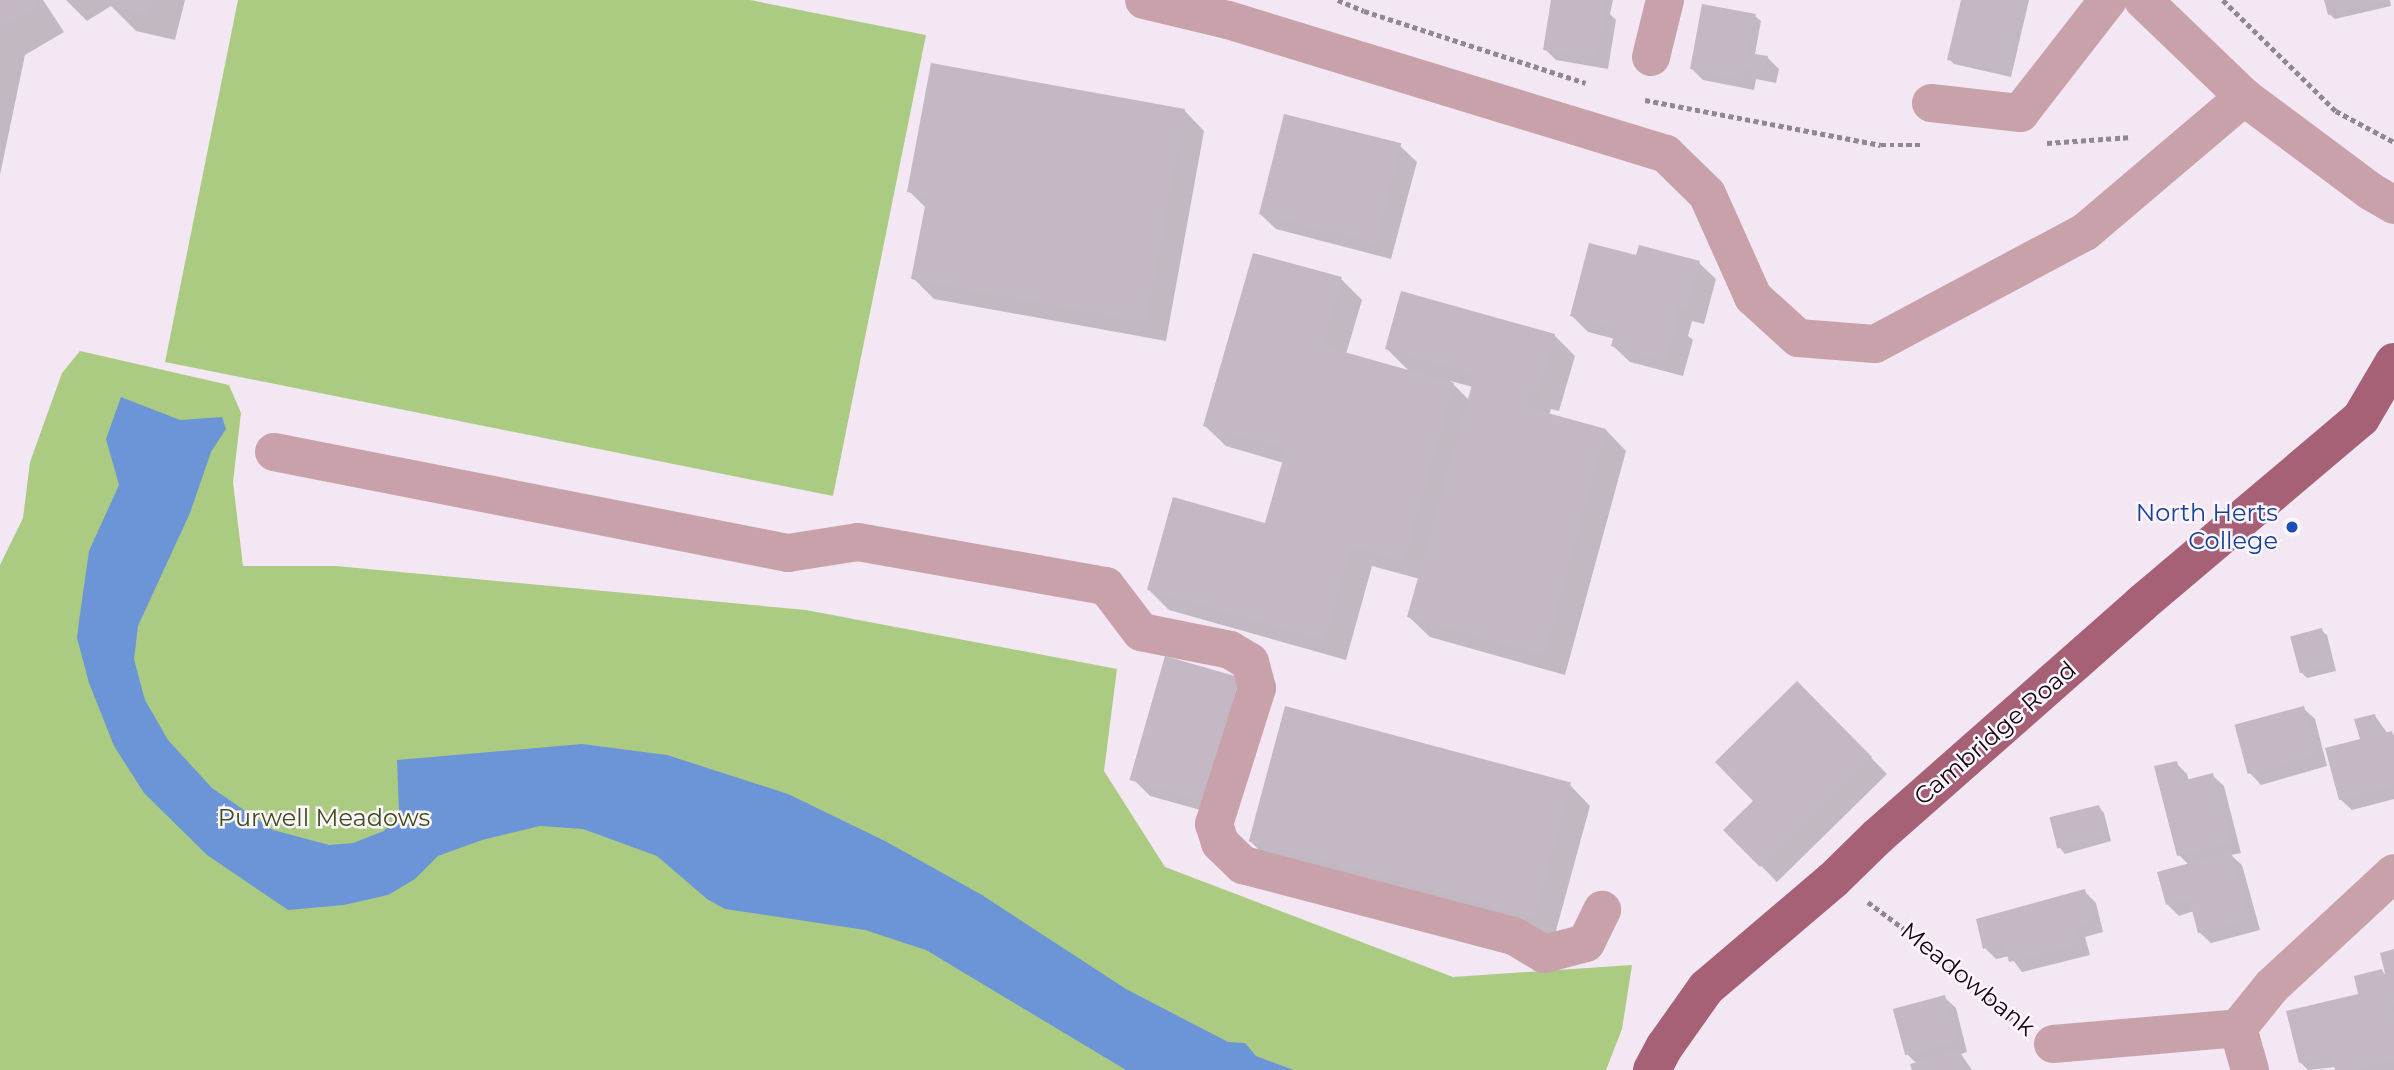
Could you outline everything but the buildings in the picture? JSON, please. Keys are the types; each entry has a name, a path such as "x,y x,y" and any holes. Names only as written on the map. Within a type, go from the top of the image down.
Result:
{"main road":[{"name":"Cambridge Road","path":"1652,1070 1665,1046 1706,988 1833,880 1877,837 2141,604 2377,412 2394,362"}],"street":[{"path":"1144,0 1228,20 1666,154 1707,194 1753,296 1798,338 1875,344 2085,232 2244,97"},
{"path":"1651,57 1665,0"},
{"path":"1931,103 2021,113 2056,88 2108,0"},
{"path":"2143,0 2244,97 2370,191 2394,205"},
{"path":"274,452 788,553 858,542 1106,586 1141,632 1230,650 1250,662 1257,688 1213,824 1220,843 1243,865 1514,936 1544,954 1586,943 1602,910"},
{"path":"2250,1070 2238,1028 2272,986 2394,873"},
{"name":"Meadowbank","path":"2053,1044 2238,1028"}],"path":[{"path":"1338,0 1364,11 1594,86"},
{"path":"2223,0 2336,111 2394,142"},
{"path":"1631,97 1881,145 1932,145"},
{"path":"2036,144 2137,137"},
{"name":"Meadowbank","path":"1833,880 1898,922 2013,1021 2053,1044"}],"green space":[{"path":"238,0 750,0 926,35 833,496 165,362"},
{"name":"Purwell Meadows","path":"80,351 229,385 241,413 233,482 243,566 336,566 806,610 1117,669 1104,771 1165,867 1453,977 1632,965 1622,1029 1606,1070 0,1070 0,565 23,518 30,462 62,373"}],"water":[{"path":"121,397 180,420 222,417 226,429 211,452 190,513 138,626 134,659 145,700 168,740 212,788 273,830 329,845 353,843 384,831 399,812 397,760 582,744 667,755 788,794 885,841 982,895 1126,989 1228,1042 1245,1043 1256,1056 1294,1070 1126,1070 926,950 865,930 725,909 707,899 657,856 583,829 540,826 482,840 438,856 415,879 388,895 344,905 288,910 207,855 144,793 114,746 89,683 77,638 89,551 119,485 106,439"}],"place":[{"name":"North Herts College","path":"2292,527"}]}
